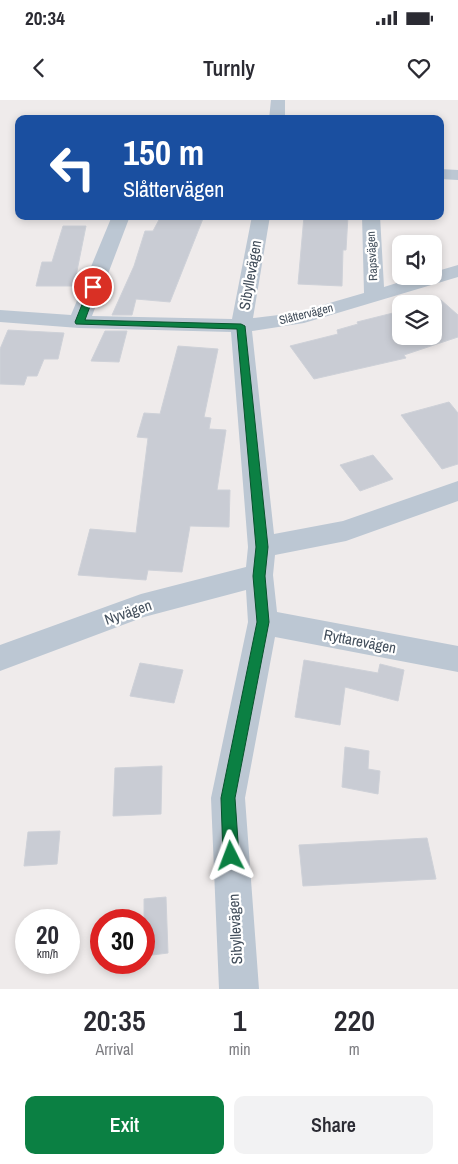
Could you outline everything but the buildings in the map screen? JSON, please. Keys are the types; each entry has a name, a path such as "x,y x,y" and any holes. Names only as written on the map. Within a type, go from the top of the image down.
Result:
{"street":[{"path":"277,115 278,100"},
{"path":"444,174 458,175"},
{"path":"80,322 119,220"},
{"name":"Sibyllevägen","path":"239,989 228,798 263,622 259,576 262,547 241,326 259,220"},
{"name":"Rapsvägen","path":"371,220 374,295"},
{"name":"Slåttervägen","path":"0,316 80,322 241,326 297,319 458,270"},
{"path":"262,547 346,531 420,502 458,492"},
{"name":"Nyvägen","path":"0,658 142,606 259,576"},
{"name":"Ryttarevägen","path":"263,622 458,659"}],"route":[{"path":"93,287 80,322 241,326 262,547 259,576 263,622 228,798 231,856"}]}
